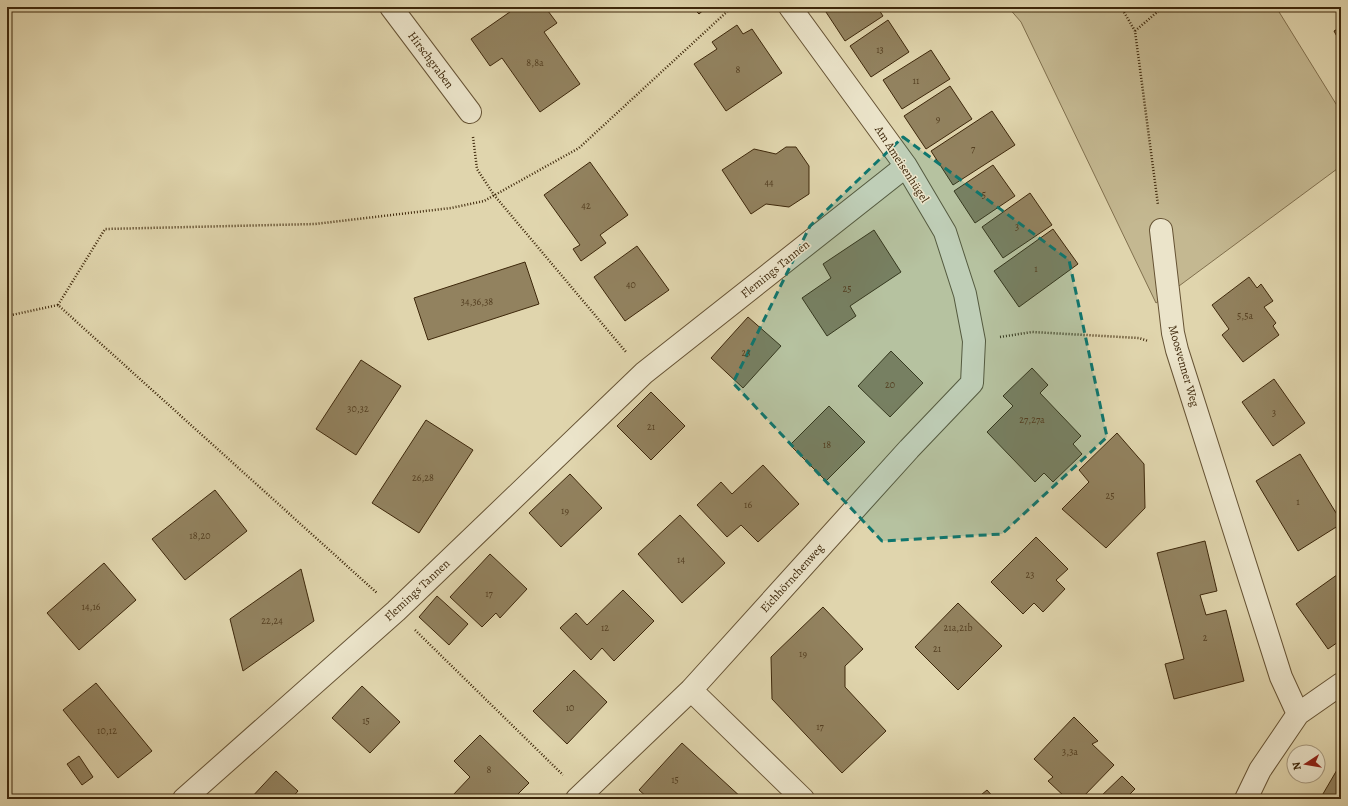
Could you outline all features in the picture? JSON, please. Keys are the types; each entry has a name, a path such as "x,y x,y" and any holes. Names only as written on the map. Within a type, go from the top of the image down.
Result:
{"street":[{"name":"Hirschgraben","path":"391,7 470,112"},
{"name":"Am Ameisenhügel","path":"790,7 906,166 945,232 965,294 974,341"},
{"name":"Flemings Tannen","path":"184,799 396,611 644,373 906,166"},
{"name":"Moosvenner Weg","path":"1161,230 1173,333 1177,350 1281,677 1298,714"},
{"name":"Eichhörnchenweg","path":"580,797 691,690 909,449 972,383 974,341"},
{"path":"1246,799 1260,770 1298,714 1341,684"},
{"path":"691,690 803,799"}],"path":[{"path":"7,316 58,305 105,229 315,224 451,208 484,202 579,148 732,7"},
{"path":"1121,7 1135,31 1161,230"},
{"path":"1135,31 1163,7"},
{"path":"470,112 477,169 494,195 644,373"},
{"path":"58,305 396,611 580,797"},
{"path":"974,341 1032,332 1139,338 1177,350"}],"highlighted area":[{"path":"903,137 1069,260 1107,437 1002,534 882,541 733,383 810,226"}],"shaded area":[{"path":"1008,7 1276,7 1341,112 1341,166 1156,303 1021,22"}],"building":[{"path":"517,7 545,7 557,23 544,32 580,84 540,112 502,58 490,66 471,39"},
{"path":"692,7 707,7 699,14"},
{"path":"827,7 877,7 883,16 845,41 824,9"},
{"path":"888,20 909,52 871,77 850,46"},
{"path":"737,25 743,34 752,29 782,73 726,111 694,64 717,49 712,42"},
{"path":"1341,27 1341,44 1334,31"},
{"path":"931,50 950,79 902,109 883,80"},
{"path":"950,86 972,119 926,149 904,116"},
{"path":"992,111 1015,145 953,185 931,151"},
{"path":"786,147 796,147 809,166 809,194 789,207 766,204 751,214 722,170 754,149 776,154"},
{"path":"590,162 628,215 600,235 606,243 581,261 573,249 580,245 544,195"},
{"path":"993,165 1015,196 975,223 954,191"},
{"path":"1030,193 1052,225 1003,258 982,227"},
{"path":"1053,229 1078,264 1019,307 994,271"},
{"path":"874,230 901,272 850,306 856,316 827,336 802,298 831,278 823,264"},
{"path":"637,246 669,290 625,321 594,277"},
{"path":"525,262 539,304 428,340 414,298"},
{"path":"1249,277 1257,288 1261,284 1273,301 1264,307 1276,323 1273,326 1279,335 1243,362 1222,335 1229,329 1212,305"},
{"path":"748,317 781,346 743,388 711,358"},
{"path":"891,351 923,383 890,417 858,386"},
{"path":"361,360 401,386 356,455 316,429"},
{"path":"1032,368 1048,385 1040,393 1081,436 1073,444 1082,454 1053,482 1044,473 1035,482 987,432 1013,406 1003,396"},
{"path":"1274,379 1305,423 1273,446 1242,402"},
{"path":"651,392 685,426 651,460 617,426"},
{"path":"829,406 865,442 826,481 790,445"},
{"path":"426,420 473,450 419,533 372,503"},
{"path":"1117,433 1144,464 1145,508 1106,548 1062,509 1089,482 1079,470"},
{"path":"1300,454 1341,521 1341,524 1298,551 1256,481"},
{"path":"763,465 799,504 758,542 741,525 727,537 697,505 721,482 732,494"},
{"path":"570,474 602,508 561,547 529,513"},
{"path":"215,490 247,531 185,580 152,539"},
{"path":"680,515 725,563 682,603 638,554"},
{"path":"1036,537 1068,569 1056,580 1065,589 1043,612 1034,603 1023,614 991,582"},
{"path":"1205,541 1217,591 1200,595 1206,615 1226,610 1244,681 1174,699 1165,664 1184,659 1157,553"},
{"path":"490,554 527,589 500,618 496,613 482,627 450,597"},
{"path":"104,563 136,600 79,650 47,613"},
{"path":"301,569 314,621 243,671 230,619"},
{"path":"1341,572 1341,640 1328,649 1296,604"},
{"path":"623,590 654,621 614,661 602,648 591,660 560,628 576,613 587,625"},
{"path":"437,596 468,624 449,645 419,617"},
{"path":"958,603 1002,646 958,690 915,647"},
{"path":"823,607 863,649 845,666 845,687 886,731 842,773 772,699 771,657"},
{"path":"574,670 607,702 567,744 533,711"},
{"path":"96,683 152,751 118,778 63,710"},
{"path":"362,686 400,722 370,753 332,718"},
{"path":"1074,717 1098,741 1092,744 1114,765 1081,799 1067,799 1048,781 1053,777 1034,759"},
{"path":"480,735 529,783 513,799 457,799 453,795 470,777 454,761"},
{"path":"682,743 743,799 649,799 639,790"},
{"path":"79,756 93,777 82,785 67,764"},
{"path":"1341,763 1341,799 1320,799"},
{"path":"276,771 298,791 291,799 250,799"},
{"path":"1122,776 1135,789 1125,799 1098,799"},
{"path":"987,790 995,799 976,799"}]}
